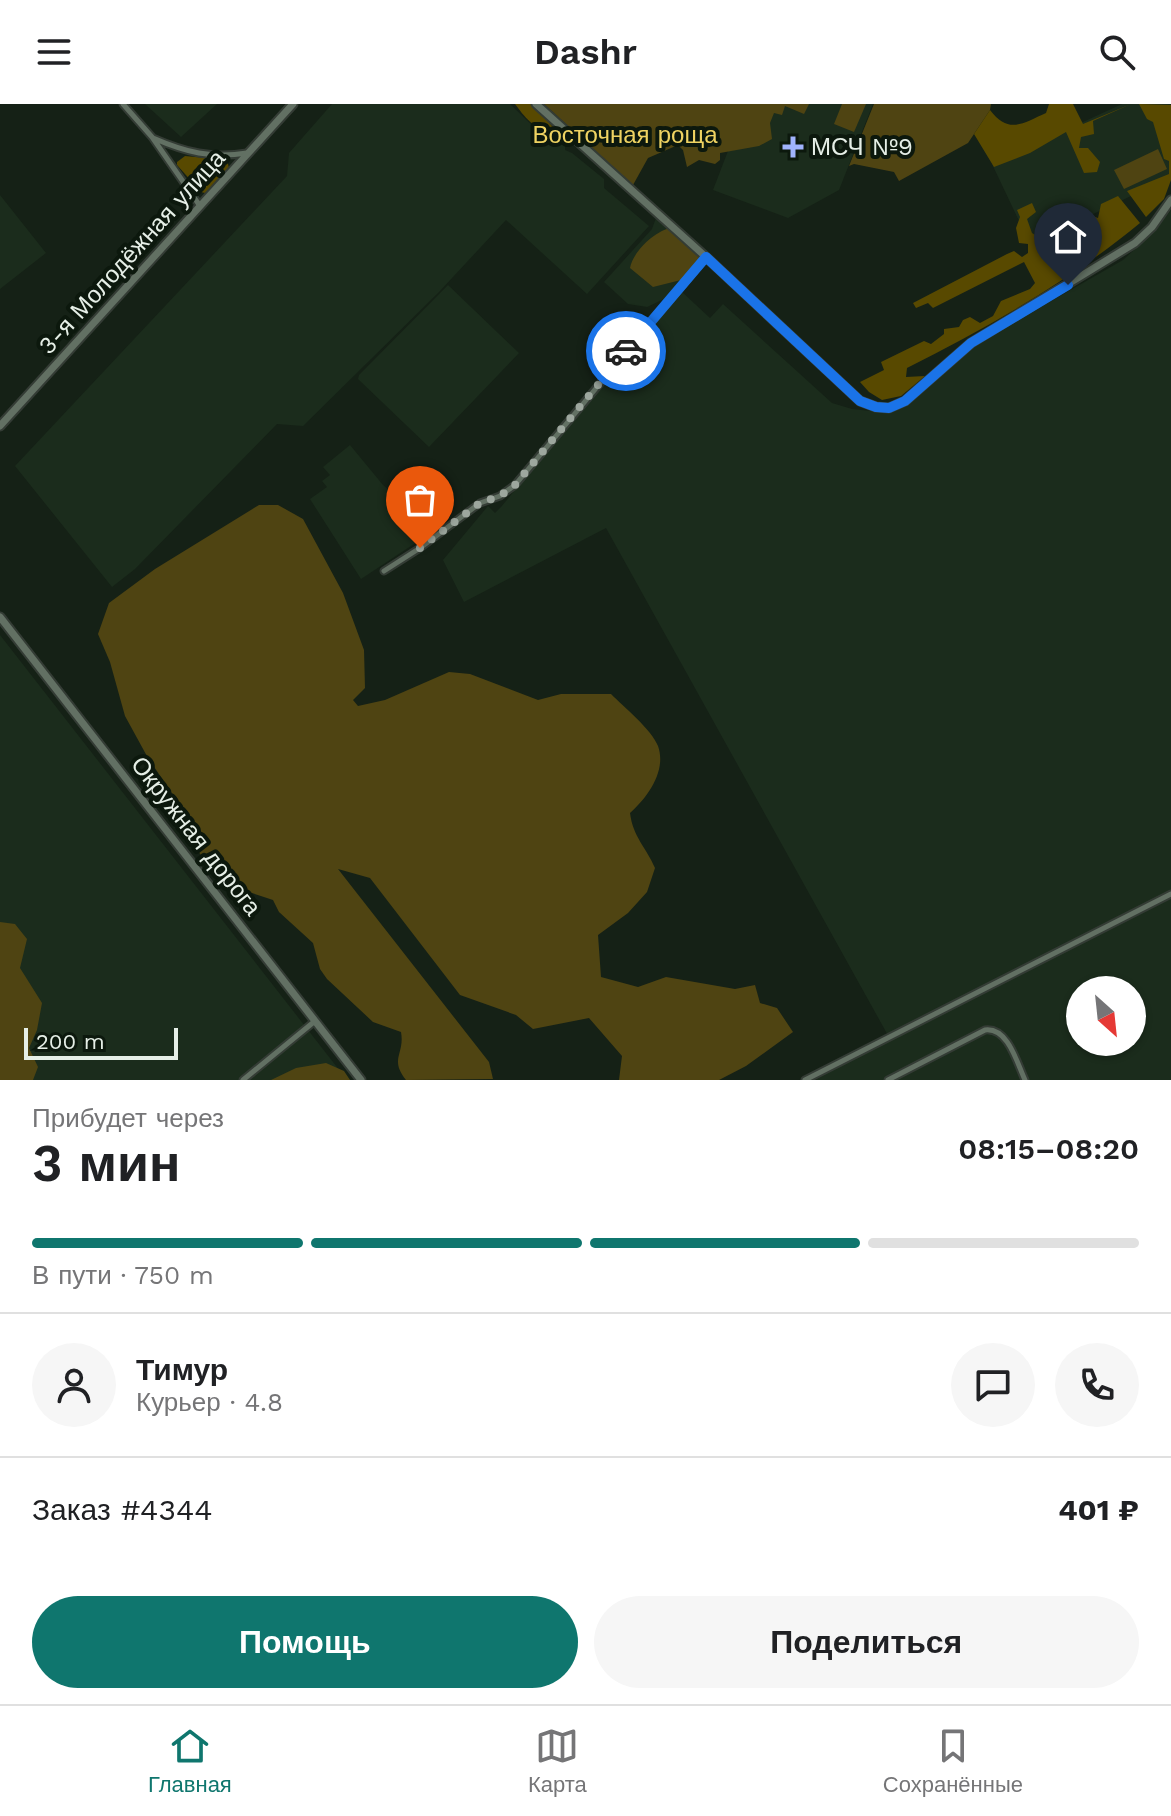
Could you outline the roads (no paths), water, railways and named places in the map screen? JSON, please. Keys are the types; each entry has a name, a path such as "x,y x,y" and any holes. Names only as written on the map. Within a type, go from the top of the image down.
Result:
{"main road":[{"name":"3-я Молодёжная улица","path":"0,426 293,104"},
{"path":"536,104 860,401 876,407 889,408 905,401 988,331 1135,243 1152,227 1171,200"},
{"name":"Окружная дорога","path":"0,617 361,1080"}],"street":[{"path":"123,104 152,137 200,207"},
{"path":"152,137 197,154 223,157 249,153"},
{"path":"384,571 480,503 500,496 515,485 706,257"},
{"path":"805,1080 1171,894"},
{"path":"243,1080 315,1021"},
{"path":"888,1080 985,1030 993,1029 1002,1034 1025,1080"}],"place":[{"name":"МСЧ №9","path":"793,147"}],"park label":[{"name":"Восточная роща","path":"625,135"}]}
